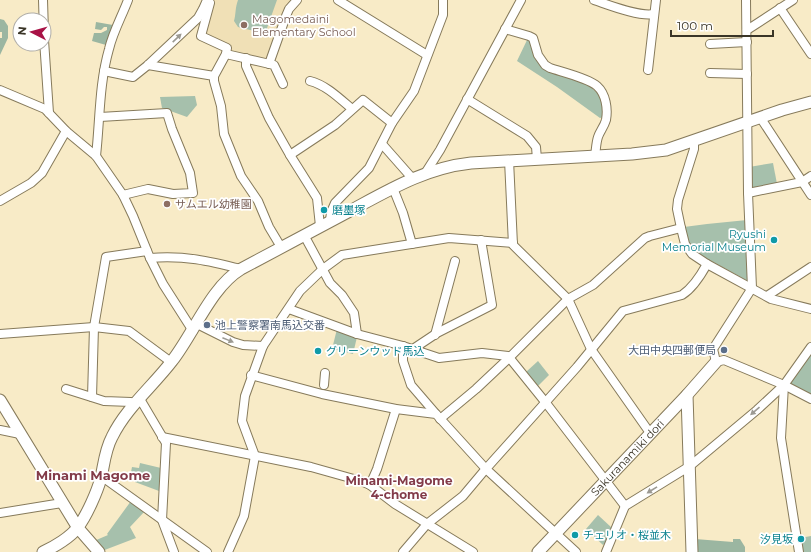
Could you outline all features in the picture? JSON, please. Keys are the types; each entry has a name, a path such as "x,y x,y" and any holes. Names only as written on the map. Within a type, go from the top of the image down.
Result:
{"street":[{"path":"43,0 44,12"},
{"path":"96,156 100,117 100,100 104,71 109,48 128,0"},
{"path":"104,71 133,77 198,18 207,0"},
{"path":"211,0 201,36 227,48 226,54 214,76 221,106 224,134 241,176 258,202 269,227 281,248"},
{"path":"270,64 286,16 289,9 297,0"},
{"path":"338,0 427,55"},
{"path":"325,224 335,203 369,168 392,123 414,90 443,15 443,0"},
{"path":"426,172 468,100 521,0"},
{"path":"594,0 627,10 649,15 654,14"},
{"path":"648,70 656,0"},
{"path":"746,0 748,74 748,193 752,288 713,349 716,362 724,360 784,384 811,399"},
{"path":"747,30 793,0"},
{"path":"780,8 811,54"},
{"path":"505,29 533,38 538,55 545,65 588,81 597,86 600,90 606,103 606,118 605,125 599,136 595,156"},
{"path":"710,44 747,42"},
{"path":"45,52 49,113"},
{"path":"226,54 274,65 283,84"},
{"path":"246,58 246,66 252,83 269,118 317,198 325,224"},
{"path":"148,65 214,76"},
{"path":"710,73 748,74"},
{"path":"310,81 327,88 352,109"},
{"path":"0,90 45,109 66,131 96,156 123,195 163,284 195,327 243,345 263,346"},
{"path":"290,155 334,124 363,100 392,123"},
{"path":"468,100 526,136 536,147 537,159"},
{"path":"48,551 78,528 89,507 101,476 107,448 111,439 137,402 172,362 224,283 241,269 426,172 460,164 660,151 694,141 760,117 811,102"},
{"path":"100,117 167,113 190,173 193,193 173,194 148,189 123,195"},
{"path":"760,117 811,195"},
{"path":"0,201 31,183 42,173 66,131"},
{"path":"694,141 694,149 678,200 681,228 685,244 692,254 707,264 767,296 781,302 811,309"},
{"path":"382,144 412,178"},
{"path":"509,160 513,244 568,299 591,349 650,433"},
{"path":"748,193 802,182 811,176"},
{"path":"393,188 403,213 412,244"},
{"path":"251,375 322,394 438,416 476,389 510,358 568,299 593,285 645,238 681,228"},
{"path":"304,235 330,283 342,295 354,313 358,334"},
{"path":"228,552 244,516 256,456 242,421 245,396 251,375 263,346 289,310 300,291 323,269 342,255 449,238 513,243"},
{"path":"413,349 435,335 492,306 481,240"},
{"path":"92,397 94,327 106,257 149,255 181,256 208,260 241,269"},
{"path":"435,335 455,261"},
{"path":"403,552 427,524 463,496 546,403 623,311 682,295 688,291 702,274 707,264"},
{"path":"767,296 811,267"},
{"path":"289,310 358,334 404,346 439,358 482,353 508,356 625,506"},
{"path":"0,334 94,327 129,331 172,362"},
{"path":"404,346 403,361 411,385 486,469 576,552"},
{"path":"606,552 625,506 690,466 751,415 784,384 811,347"},
{"name":"Sakuranamiki dori","path":"538,552 687,395 716,362"},
{"path":"324,385 325,373"},
{"path":"784,384 781,438 799,552"},
{"path":"66,389 104,401 137,402"},
{"path":"687,395 692,552"},
{"path":"0,400 78,528 99,552"},
{"path":"137,402 166,443 162,520 174,552"},
{"path":"370,486 396,409"},
{"path":"0,430 20,434"},
{"path":"162,437 277,460 361,481 473,552"},
{"path":"101,476 207,552"},
{"path":"0,513 62,503"}],"shaded area":[{"name":"Magomedaini Elementary School","path":"214,0 293,0 267,60 232,53 232,47 206,35"}],"green space":[{"path":"238,0 277,0 266,31 258,28 254,31 238,27 234,21"},
{"path":"0,19 4,20 8,26 8,38 0,55 0,38 2,38 2,32 0,32"},
{"path":"96,22 113,25 106,45 92,41 94,33 101,33 107,30 107,27 104,27 101,30 95,29"},
{"path":"528,38 555,74 587,84 599,94 604,105 603,117 600,118 557,87 517,61"},
{"path":"195,96 197,105 187,117 162,108 160,97"},
{"path":"773,163 777,184 750,189 749,167"},
{"path":"747,220 748,281 695,252 688,243 684,227 707,224"},
{"path":"337,329 357,337 353,354 332,349"},
{"path":"811,352 811,397 786,383"},
{"path":"538,361 549,375 538,386 526,372"},
{"path":"140,463 161,468 159,491 135,482 135,479 130,477 132,467 139,468"},
{"path":"131,501 145,511 130,527 136,538 102,551 94,541 108,535 107,534"},
{"path":"598,515 612,528 608,540 603,545 586,529"},
{"path":"811,536 811,552 802,552 800,538"},
{"path":"695,539 733,542 733,539 740,539 745,547 745,552 695,552"}],"place":[{"name":"Magomedaini Elementary School","path":"244,25"},
{"name":"サムエル幼稚園","path":"167,204"},
{"name":"磨墨塚","path":"324,210"},
{"name":"Ryushi Memorial Museum","path":"774,240"},
{"name":"池上警察署南馬込交番","path":"207,325"},
{"name":"大田中央四郵便局","path":"724,350"},
{"name":"グリーンウッド馬込","path":"318,351"},
{"name":"チェリオ・桜並木","path":"575,535"},
{"name":"汐見坂","path":"801,539"}],"district":[{"name":"Minami Magome","path":"93,475"},
{"name":"Minami-Magome 4-chome","path":"399,488"}]}
